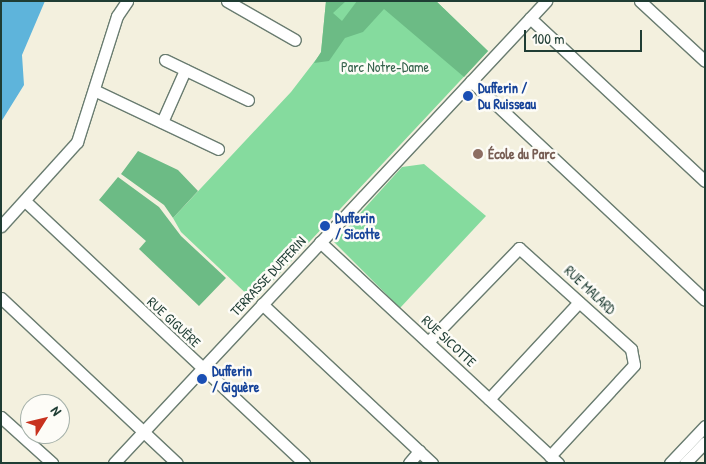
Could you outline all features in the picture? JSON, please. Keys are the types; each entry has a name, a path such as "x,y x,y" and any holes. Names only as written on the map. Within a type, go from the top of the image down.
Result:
{"street":[{"path":"1,226 74,146 96,91 117,16 127,1"},
{"path":"227,1 295,40"},
{"name":"TERRASSE DUFFERIN","path":"114,463 546,1"},
{"path":"640,1 705,61"},
{"path":"530,18 705,181"},
{"path":"165,60 248,100"},
{"path":"162,122 185,70"},
{"path":"471,81 705,300"},
{"path":"96,91 218,149"},
{"name":"RUE GIGUÈRE","path":"25,201 304,463"},
{"name":"RUE SICOTTE","path":"320,242 554,459"},
{"name":"RUE MALARD","path":"428,342 517,249 580,302 633,352 636,361 554,459"},
{"path":"1,298 177,463"},
{"path":"489,399 580,302"},
{"path":"262,304 432,463"},
{"path":"1,417 52,463"},
{"path":"670,463 704,430"},
{"path":"685,463 705,442"},
{"path":"409,463 419,452"}],"green space":[{"name":"Parc Notre-Dame","path":"326,1 436,1 488,51 254,301 181,232 173,218 291,92 321,53"},
{"path":"326,1 346,1 333,13 342,21 357,1 436,1 488,51 464,77 384,9 363,32 345,38 329,61 314,63 321,52"},
{"path":"138,151 178,170 198,191 173,218 164,205 121,174"},
{"path":"424,164 486,216 400,308 334,242 402,167"},
{"path":"118,177 159,207 181,236 226,278 199,306 139,249 146,241 99,200"}],"water":[{"path":"1,1 45,1 22,55 24,85 1,122"}],"place":[{"name":"Dufferin / Du Ruisseau","path":"468,96"},
{"name":"École du Parc","path":"478,154"},
{"name":"Dufferin / Sicotte","path":"325,226"},
{"name":"Dufferin / Giguère","path":"202,379"}]}
